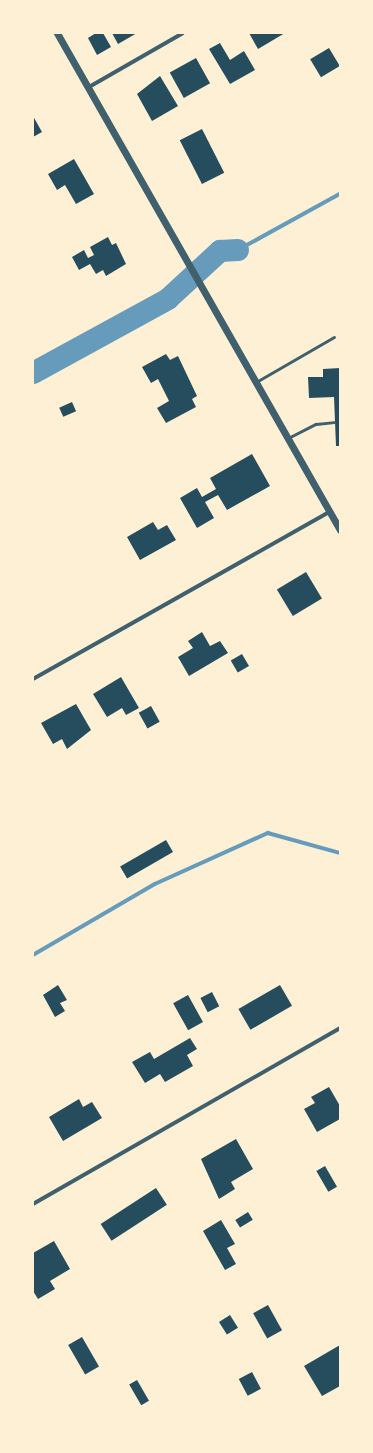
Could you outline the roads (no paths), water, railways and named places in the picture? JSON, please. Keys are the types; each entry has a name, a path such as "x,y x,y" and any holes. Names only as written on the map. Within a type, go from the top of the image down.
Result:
{"street":[{"path":"57,33 340,530"},
{"path":"172,33 175,38"},
{"path":"89,87 183,33"},
{"path":"33,679 329,512"},
{"path":"33,1204 340,1028"}],"lane":[{"path":"256,382 334,338"},
{"path":"288,438 316,424 334,422"}],"waterway":[{"path":"238,250 340,194"},
{"path":"33,373 168,299 220,251 238,250"},
{"path":"33,955 155,884 268,833 340,853"}]}
